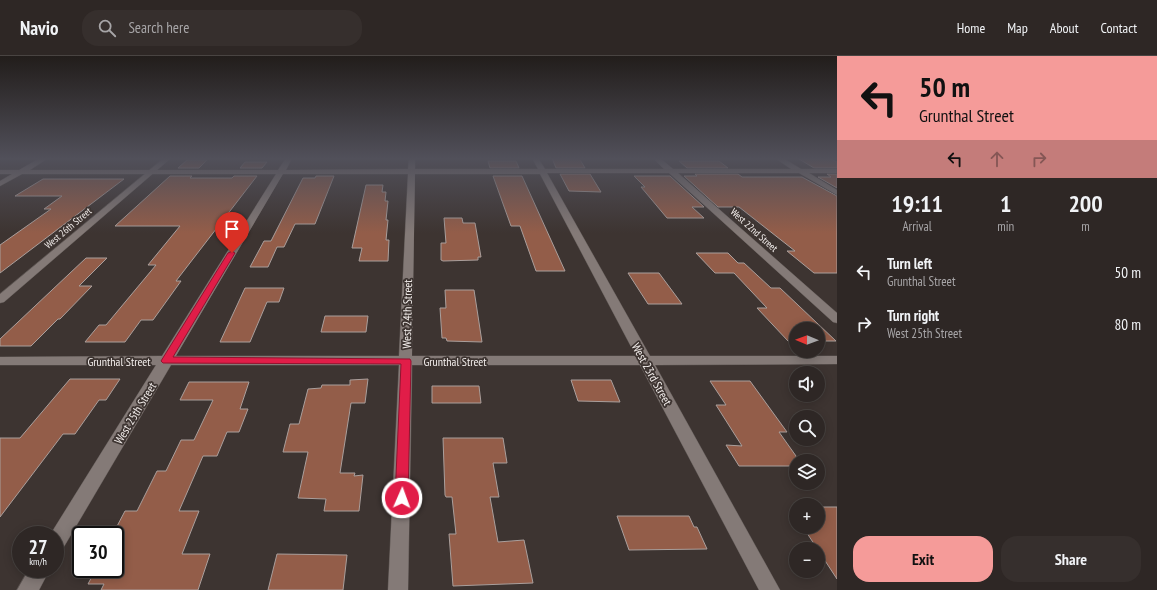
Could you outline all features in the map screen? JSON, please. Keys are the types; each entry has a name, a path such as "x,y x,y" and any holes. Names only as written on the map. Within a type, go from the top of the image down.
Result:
{"street":[{"name":"West 26th Street","path":"0,300 139,183"},
{"name":"West 25th Street","path":"64,529 274,183"},
{"name":"West 24th Street","path":"398,590 411,183"},
{"name":"West 23rd Street","path":"548,183 770,590"},
{"name":"West 22nd Street","path":"683,183 837,319"},
{"path":"820,183 837,193"},
{"name":"Grunthal Street","path":"0,361 837,360"},
{"path":"27,590 34,578"}],"building":[{"path":"37,183 119,183 0,273 0,245 51,209 44,209 62,196 15,196"},
{"path":"162,183 252,183 176,281 181,281 153,320 141,320 125,342 85,342 99,325 106,325 156,265 148,265 180,226 115,226"},
{"path":"301,183 331,183 315,224 295,224 284,247 277,247 268,267 250,267 264,241 271,241"},
{"path":"495,183 525,183 565,271 536,271 520,226 511,226"},
{"path":"565,183 595,183 601,192 569,191"},
{"path":"641,183 678,183 704,207 692,207 704,218 667,218 641,187 645,187"},
{"path":"692,183 813,183 837,196 837,273 814,273 787,251 795,251 739,207 718,207"},
{"path":"828,183 837,183 837,188"},
{"path":"366,185 383,185 382,192 386,192 385,201 388,201 386,240 389,240 388,261 359,261 362,248 352,248"},
{"path":"444,218 462,218 463,223 475,223 481,257 478,257 478,260 441,260 441,243 446,243"},
{"path":"696,253 728,253 738,263 744,263 771,288 780,288 816,322 789,322 788,341 757,308 767,308 734,273 715,273"},
{"path":"86,258 107,258 79,286 92,286 60,319 58,319 31,346 0,346 0,339"},
{"path":"628,273 659,273 682,304 648,304"},
{"path":"245,288 284,288 279,302 267,302 250,342 220,342"},
{"path":"445,290 474,290 482,342 447,341 446,338 442,338 440,308 446,308"},
{"path":"325,316 368,316 366,332 321,332"},
{"path":"825,331 836,341 825,341"},
{"path":"70,379 120,379 106,400 99,400 75,434 63,434 0,517 0,438 20,438"},
{"path":"368,379 365,403 351,403 340,473 355,473 354,476 363,475 359,511 324,511 326,499 298,498 308,452 283,452 290,424 299,424 308,389 321,388 322,385 350,385 350,380"},
{"path":"571,380 611,380 620,402 578,401"},
{"path":"710,381 750,381 787,432 779,432 795,454 789,454 789,466 739,466 726,445 742,446 716,405 726,405"},
{"path":"189,382 249,382 240,409 248,409 239,432 227,432 217,456 203,456 179,511 199,511 182,554 210,554 198,590 101,590 104,584 88,584 91,578 124,578 124,526 117,526 125,511 137,511 157,471 166,471 181,440 194,440 213,400 180,400"},
{"path":"432,386 479,386 481,403 432,403"},
{"path":"443,438 503,438 507,463 493,463 499,497 490,497 498,542 524,540 533,583 453,586 449,534 456,534 452,497 446,497 445,495"},
{"path":"825,507 837,507 837,579 825,561 825,542 813,542 808,534 825,534"},
{"path":"617,516 689,516 694,527 697,527 707,549 629,550"},
{"path":"277,554 347,555 343,590 268,590"}],"route":[{"path":"232,253 166,361 406,361 402,498"}]}
